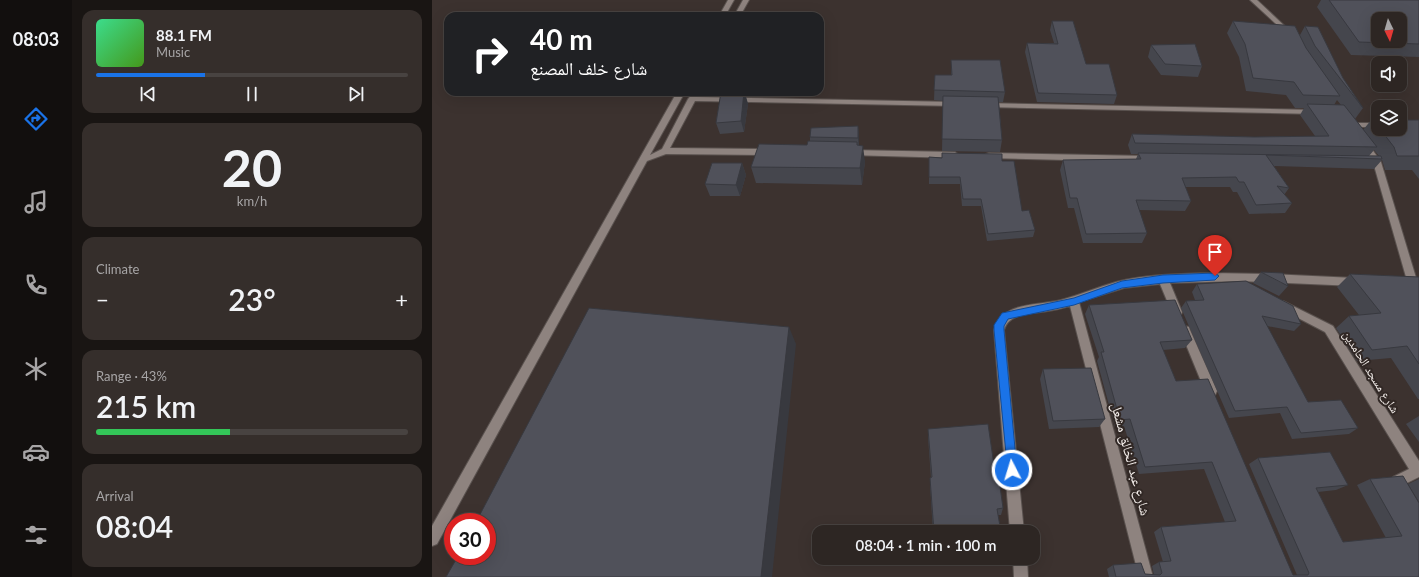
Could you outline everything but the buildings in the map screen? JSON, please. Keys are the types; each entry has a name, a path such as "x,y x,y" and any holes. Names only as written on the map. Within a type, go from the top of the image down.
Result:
{"street":[{"path":"724,12 731,0"},
{"path":"739,12 746,0"},
{"path":"1253,0 1286,29 1294,39"},
{"path":"432,539 679,96"},
{"path":"665,151 693,96"},
{"path":"724,96 962,104"},
{"path":"978,105 1324,112"},
{"path":"1371,126 1351,128 1373,162 1412,285"},
{"path":"644,159 665,151 781,152"},
{"path":"843,153 961,155"},
{"path":"976,156 1159,159"},
{"path":"1228,276 1255,290"},
{"path":"1016,525 999,325 1005,316 1011,313 1037,310 1074,301 1122,285 1163,279 1228,276 1367,282"},
{"path":"1163,279 1216,403"},
{"name":"شارع مسجد الحامدين","path":"1275,300 1329,329 1418,471 1398,481 1405,494"},
{"name":"شارع عبد الخالق مشعل","path":"1074,301 1146,577"},
{"path":"1020,565 1021,577"}],"route":[{"path":"1012,470 999,330 999,325 1005,316 1011,313 1037,310 1074,301 1122,285 1163,279 1215,276"}]}
